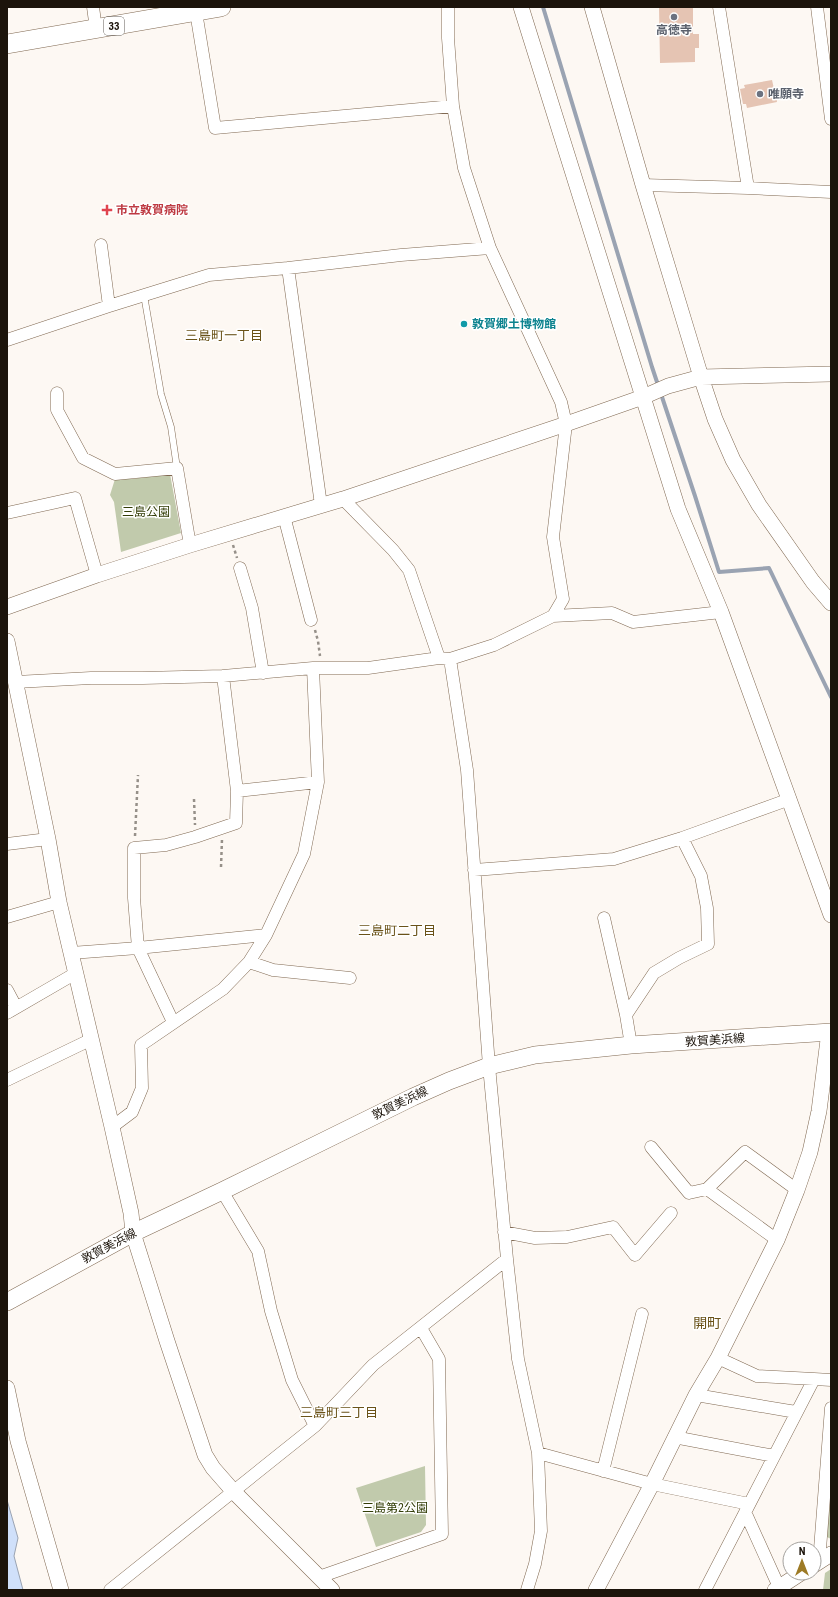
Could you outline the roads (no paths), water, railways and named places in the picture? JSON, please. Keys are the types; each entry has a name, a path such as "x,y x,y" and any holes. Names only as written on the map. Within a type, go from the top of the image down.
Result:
{"main road":[{"name":"33","path":"7,44 221,7"},
{"name":"敦賀美浜線","path":"7,1302 133,1233 413,1097 449,1081 489,1066 535,1055 631,1045 830,1032"}],"street":[{"path":"93,7 96,29"},
{"path":"448,7 448,38 453,106 464,168 490,248 560,402 566,424 553,536 563,599 553,616"},
{"path":"521,7 648,395 678,509 721,612 831,915"},
{"path":"592,7 643,185 715,419 732,460 759,505 813,582 831,603"},
{"path":"719,7 748,188"},
{"path":"817,7 827,54 831,119"},
{"path":"196,12 215,128 453,106"},
{"path":"643,185 831,192"},
{"path":"100,245 108,306"},
{"path":"7,340 108,306 209,275 288,268 401,254 490,248"},
{"path":"288,268 321,505"},
{"path":"7,607 97,575 190,545 344,499 566,424 648,395 668,386 701,377 831,374"},
{"path":"57,393 57,410 83,458 115,474 177,468 190,545"},
{"path":"7,513 75,498 97,575"},
{"path":"344,499 394,550 409,570 445,659 467,770 489,1066 504,1232 518,1359 538,1454 541,1531 535,1564 527,1590"},
{"path":"284,516 311,620"},
{"path":"240,568 252,608 264,673"},
{"path":"16,682 91,678 223,676 317,668 368,668 445,659 494,645 553,616 612,613 633,622 721,612"},
{"path":"7,640 48,839 59,902 112,1126 131,1214 133,1233 166,1341 205,1455 213,1468 234,1492 332,1590"},
{"path":"112,1126 132,1112 142,1088 141,1045 223,989 249,962 266,935 304,854 318,782 317,668"},
{"path":"173,1022 138,948 134,898 134,848 166,845 236,823 237,791 223,676"},
{"path":"237,791 318,782"},
{"path":"474,870 614,859 682,838 790,799"},
{"path":"626,1015 654,973 679,958 708,944 707,908 701,876 682,838"},
{"path":"7,844 48,839"},
{"path":"7,917 59,902"},
{"path":"604,918 626,1015 631,1045"},
{"path":"71,953 266,935"},
{"path":"249,962 273,970 350,978"},
{"path":"7,990 12,1010 76,973"},
{"path":"596,1590 652,1484 696,1394 718,1358 777,1240 810,1152 819,1111 830,1032"},
{"path":"7,1080 92,1039"},
{"path":"651,1147 688,1193 707,1189 745,1152 797,1190"},
{"path":"707,1189 777,1240"},
{"path":"222,1191 258,1251 271,1311 292,1380 315,1426"},
{"path":"504,1232 535,1238 567,1237 613,1228 636,1255 671,1213"},
{"path":"110,1590 315,1426 373,1366 507,1259"},
{"path":"603,1471 642,1314"},
{"path":"319,1577 442,1534 439,1359 421,1328"},
{"path":"718,1358 757,1376 831,1380"},
{"path":"705,1590 814,1379"},
{"path":"7,1388 18,1441 61,1590"},
{"path":"696,1394 796,1412"},
{"path":"822,1545 831,1408"},
{"path":"674,1437 774,1456"},
{"path":"538,1454 747,1509"},
{"path":"747,1509 777,1588 788,1581"}],"lane":[{"path":"144,295 161,394 171,427 177,468"}],"water":[{"path":"7,1500 18,1538 14,1556 23,1590 7,1590"}],"waterway":[{"path":"543,7 652,367 719,572 769,568 831,697"}],"place":[{"name":"高徳寺","path":"674,17"},
{"name":"唯願寺","path":"760,94"},
{"name":"市立敦賀病院","path":"107,210"},
{"name":"敦賀郷土博物館","path":"464,324"}],"district":[{"name":"三島町一丁目","path":"224,335"},
{"name":"三島町二丁目","path":"397,930"},
{"name":"開町","path":"707,1323"},
{"name":"三島町三丁目","path":"339,1412"}],"park label":[{"name":"三島公園","path":"146,512"},
{"name":"三島第2公園","path":"395,1508"}]}
